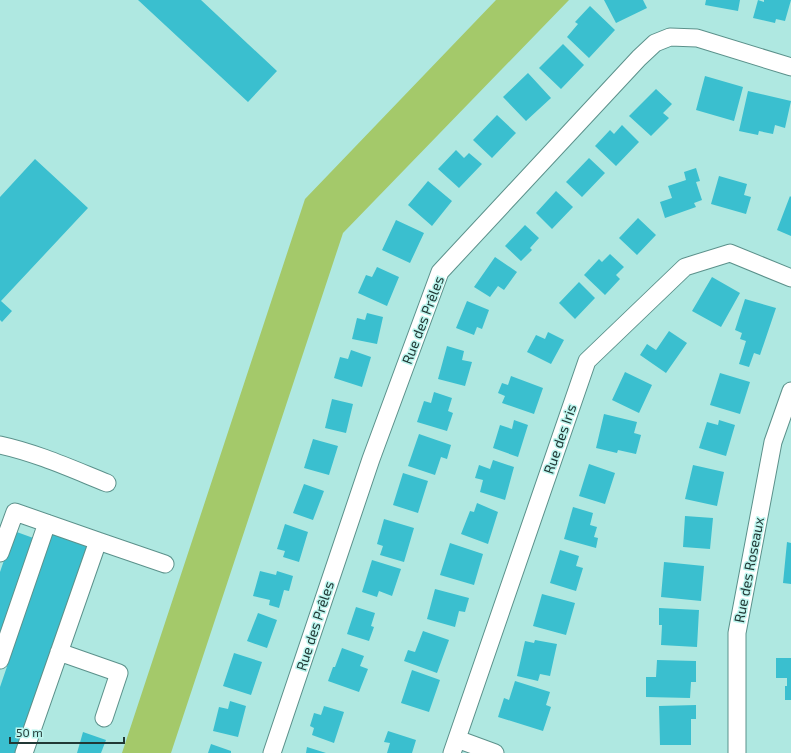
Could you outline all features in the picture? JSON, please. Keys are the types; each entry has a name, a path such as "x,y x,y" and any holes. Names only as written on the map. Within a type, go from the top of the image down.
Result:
{"street":[{"name":"Rue des Prêles","path":"272,753 371,459 440,272 639,58 655,43 670,37 698,38 791,67"},
{"name":"Rue des Iris","path":"455,746 587,361 685,267 730,253 791,278"},
{"name":"Rue des Roseaux","path":"737,753 737,634 773,442 791,391"},
{"path":"0,445 32,453 107,483"},
{"path":"0,553 15,512 165,564"},
{"path":"0,660 47,523"},
{"path":"24,753 98,541"},
{"path":"59,652 119,673 104,718"},
{"path":"455,746 495,753"}],"green space":[{"path":"496,0 569,0 343,233 171,753 122,753 305,199"}],"building":[{"path":"138,0 201,0 277,71 248,102"},
{"path":"604,0 643,0 647,8 616,23"},
{"path":"706,0 740,0 738,11 705,5"},
{"path":"758,0 764,2 764,0 791,0 785,21 776,19 775,23 753,18"},
{"path":"590,6 615,30 589,58 567,37 578,24 575,22"},
{"path":"563,44 584,65 561,89 539,68"},
{"path":"528,73 551,98 526,121 503,97"},
{"path":"705,76 743,87 734,121 696,110"},
{"path":"656,89 672,104 663,113 669,118 651,136 629,116"},
{"path":"748,91 791,101 785,128 775,125 773,134 759,131 758,135 739,131"},
{"path":"497,115 516,133 492,158 473,140"},
{"path":"622,125 639,142 616,166 595,146 610,130 614,134"},
{"path":"456,150 464,158 469,153 482,164 459,188 438,169"},
{"path":"589,158 605,173 582,197 566,182"},
{"path":"35,159 88,208 1,301 12,311 2,322 0,320 0,197"},
{"path":"696,168 700,181 696,182 702,200 694,203 696,207 665,218 660,202 672,198 668,186 686,180 684,172"},
{"path":"719,176 747,184 744,195 751,197 746,214 711,204"},
{"path":"428,181 452,201 432,226 408,205"},
{"path":"556,191 573,207 552,229 536,213"},
{"path":"790,196 791,197 791,236 777,230"},
{"path":"638,218 656,235 637,255 619,238"},
{"path":"396,220 424,233 410,263 382,250"},
{"path":"525,225 539,238 530,248 532,250 521,261 505,246"},
{"path":"610,254 624,267 616,275 620,279 605,295 584,275 599,259 602,262"},
{"path":"495,257 517,272 504,290 498,286 490,297 474,287"},
{"path":"377,267 399,277 387,306 358,293 366,275 372,277"},
{"path":"712,277 740,293 721,327 692,311"},
{"path":"579,282 595,298 575,319 559,303"},
{"path":"745,299 776,308 760,355 754,353 749,367 739,364 746,341 740,339 742,333 735,330"},
{"path":"467,301 489,310 482,329 477,327 474,335 456,328"},
{"path":"367,313 383,317 377,344 352,339 357,318 365,320"},
{"path":"669,331 687,343 666,373 640,355 647,344 656,350"},
{"path":"548,332 564,340 551,364 527,352 536,335 545,339"},
{"path":"447,346 464,351 462,360 472,362 465,386 438,379"},
{"path":"351,350 371,357 362,387 334,378 340,357 348,359"},
{"path":"625,372 652,385 639,413 612,400"},
{"path":"720,373 750,382 740,414 710,405"},
{"path":"511,376 543,388 534,414 502,403 505,396 498,393 502,383 508,385"},
{"path":"434,392 452,398 448,411 453,413 447,431 417,422 424,401 431,403"},
{"path":"332,399 353,404 346,433 325,428"},
{"path":"604,414 637,422 634,433 641,435 636,454 618,450 617,453 596,448"},
{"path":"514,420 528,425 518,457 493,448 500,425 512,429"},
{"path":"719,420 735,425 726,456 699,448 707,422 718,425"},
{"path":"419,434 451,445 447,459 441,457 435,475 408,466"},
{"path":"313,439 338,446 329,475 304,468"},
{"path":"493,460 514,467 505,500 480,492 483,480 475,478 479,465 490,469"},
{"path":"589,464 615,473 605,504 579,496"},
{"path":"693,465 724,472 717,506 685,499"},
{"path":"403,473 428,481 418,513 393,505"},
{"path":"304,484 324,491 313,520 293,513"},
{"path":"477,503 498,512 488,544 461,534 470,511 474,512"},
{"path":"573,507 593,513 590,525 597,527 594,537 598,538 596,548 564,539"},
{"path":"685,516 713,518 710,549 683,547"},
{"path":"384,519 414,528 404,562 380,555 383,546 377,544"},
{"path":"285,524 308,532 299,562 283,557 285,551 277,549"},
{"path":"14,531 36,539 0,640 0,572"},
{"path":"53,532 89,545 17,753 0,753 0,687"},
{"path":"787,542 791,543 791,584 783,583"},
{"path":"450,543 483,554 474,585 440,575"},
{"path":"560,550 579,556 576,566 583,568 576,591 550,583"},
{"path":"372,560 401,569 392,596 379,591 377,597 362,592"},
{"path":"664,562 704,566 701,601 661,597"},
{"path":"260,571 276,575 277,571 293,576 289,591 284,590 279,608 269,605 270,600 253,596"},
{"path":"435,589 469,598 465,612 459,611 455,627 427,619"},
{"path":"542,594 575,603 566,635 533,626"},
{"path":"356,607 375,613 371,626 374,627 369,641 347,634"},
{"path":"659,608 699,610 697,647 661,645 662,625 659,625"},
{"path":"258,613 277,620 267,648 247,641"},
{"path":"423,631 449,640 437,673 404,661 408,650 415,652"},
{"path":"535,640 557,644 550,676 540,674 538,681 517,676 525,641 534,643"},
{"path":"342,648 364,656 360,666 368,669 359,692 328,681"},
{"path":"234,653 262,662 251,695 223,686"},
{"path":"776,658 791,658 791,700 785,700 785,686 787,686 787,678 776,678"},
{"path":"657,660 696,661 696,682 691,682 690,698 646,697 646,677 656,677"},
{"path":"412,670 440,680 429,712 401,703"},
{"path":"515,681 550,692 546,705 551,707 543,731 498,717 504,698 509,700"},
{"path":"230,701 246,706 238,737 213,731 219,707 228,709"},
{"path":"696,705 696,719 691,719 691,745 660,745 659,706"},
{"path":"324,706 344,712 334,743 312,735 314,728 310,726 314,713 321,715"},
{"path":"388,731 416,740 412,753 387,753 390,743 384,742"},
{"path":"83,732 106,740 101,753 77,753"},
{"path":"211,744 231,751 231,753 208,753"},
{"path":"307,747 326,753 306,753"}]}
